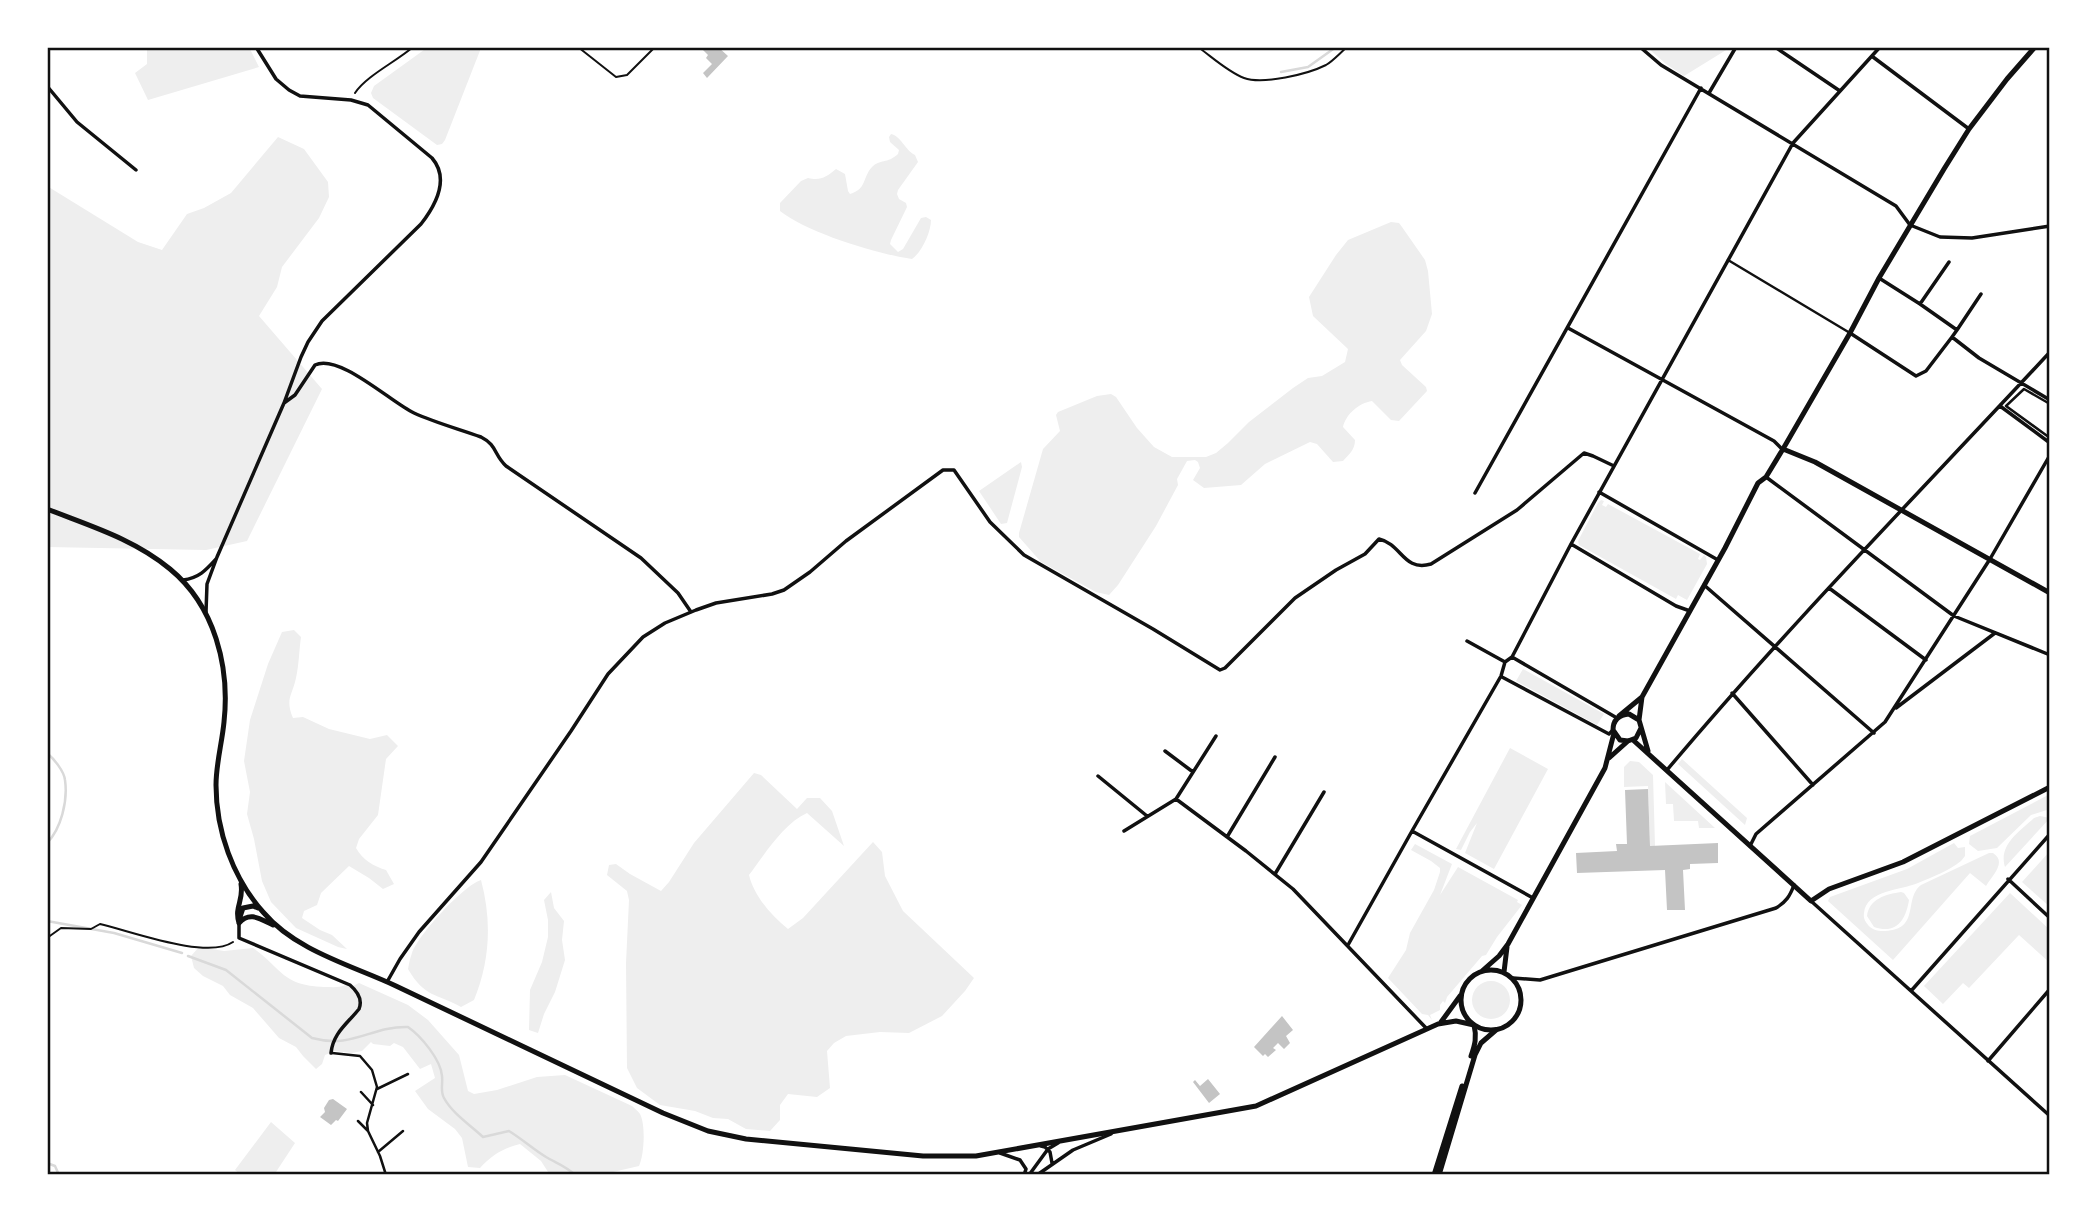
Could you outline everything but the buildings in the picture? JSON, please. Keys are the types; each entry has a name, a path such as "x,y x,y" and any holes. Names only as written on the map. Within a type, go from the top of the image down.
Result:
{"street":[{"path":"206,614 207,584 217,557 284,403 301,357 316,328 421,223 439,194 441,182 432,158 368,105 351,100 300,96 276,79 256,47"},
{"path":"1640,47 1661,65 1896,206 1910,225 1952,239 2050,226"},
{"path":"1709,93 1736,47"},
{"path":"1775,47 1840,91"},
{"path":"1348,945 1502,676 1505,662 1512,657 1599,492 1793,142 1880,47"},
{"path":"1436,1175 1475,1044 1474,1025 1466,1018 1461,1005 1464,985 1499,956 1508,944 1609,758 1614,723 1642,696 1758,483 1766,477 1783,449 1879,278 1969,129 2032,48"},
{"path":"1872,56 1969,129"},
{"path":"47,86 77,122 136,170"},
{"path":"1475,493 1701,88"},
{"path":"1728,260 1916,376 1926,371 1981,294"},
{"path":"1920,304 1949,262"},
{"path":"1879,278 1957,331"},
{"path":"1568,328 1774,441 1783,449 1815,462 2050,593"},
{"path":"1952,337 1979,358 2050,402"},
{"path":"1667,770 1732,693 1829,587 2050,352"},
{"path":"284,403 295,395 315,365 319,362 328,363 366,381 398,405 414,413 490,442 498,459 506,466 641,558 671,586 691,612"},
{"path":"2050,402 2024,389 2006,406 2050,441"},
{"path":"2000,406 2050,441"},
{"path":"387,982 419,932 481,862 608,674 643,637 665,623 716,603 784,590 943,470 951,469 957,473 990,522 1024,555 1220,670 1295,598 1365,554 1379,539 1386,541 1413,564 1431,564 1517,510 1584,453 1614,466"},
{"path":"1750,846 1756,834 1874,733 1892,712 1990,559 2050,455"},
{"path":"1766,477 1954,616 2050,655"},
{"path":"1599,492 1718,560"},
{"path":"47,509 120,537 149,554 172,570 191,591 206,614 218,642 224,687 224,720 216,772 223,840 251,896 270,919"},
{"path":"1571,544 1676,606 1690,611"},
{"path":"180,580 192,579 203,573 217,557"},
{"path":"1704,584 1874,733"},
{"path":"1829,587 1926,660"},
{"path":"1892,712 1995,633"},
{"path":"1467,641 1505,662"},
{"path":"1512,657 1618,717 1629,714 1639,720"},
{"path":"1502,676 1609,734 1614,732"},
{"path":"1732,693 1813,785"},
{"path":"1642,696 1639,720 1650,754"},
{"path":"1609,758 1639,734 1641,728"},
{"path":"1614,732 1620,740 1630,741 1650,754 2050,1116"},
{"path":"1124,831 1176,799 1216,736"},
{"path":"1165,751 1193,772"},
{"path":"1227,837 1275,757"},
{"path":"1098,776 1147,816"},
{"path":"1811,901 1829,889 1903,862 2050,787"},
{"path":"1275,874 1324,792"},
{"path":"1176,799 1293,889 1427,1029"},
{"path":"1412,831 1533,898"},
{"path":"1911,991 2050,834"},
{"path":"237,872 243,894 236,910 239,923"},
{"path":"2008,879 2050,918"},
{"path":"1513,978 1540,980 1776,908 1791,895 1794,885"},
{"path":"250,916 253,906 251,896"},
{"path":"286,932 253,906 243,908 239,915 239,938 350,985 356,990 359,1009 343,1025 334,1040 331,1053 360,1056 372,1070 377,1088 367,1124 386,1175"},
{"path":"239,923 244,918 256,916 328,957 708,1132 746,1139 923,1156 976,1156 1256,1107 1438,1024 1456,1021 1484,1030 1496,1030"},
{"path":"1504,972 1508,944"},
{"path":"1436,1175 1481,1042 1496,1030 1512,1023 1521,1008 1522,998 1513,978 1492,969 1482,971"},
{"path":"1988,1061 2050,989"},
{"path":"1438,1024 1461,995"},
{"path":"377,1088 396,1077 408,1074"},
{"path":"369,1088 362,1093 373,1105"},
{"path":"358,1121 368,1131"},
{"path":"1037,1175 1073,1150 1119,1130"},
{"path":"378,1152 403,1131"},
{"path":"1026,1175 1048,1149 1066,1139"},
{"path":"1032,1145 1048,1149 1052,1163"},
{"path":"995,1152 1020,1160 1026,1169 1026,1175"}],"path":[{"path":"351,100 362,84 413,47"},
{"path":"578,47 616,77 627,75 655,47"},
{"path":"1198,47 1238,75 1263,81 1325,65 1347,47"},
{"path":"47,938 61,928 91,929 100,925 192,947 225,947 239,938"}],"shaded area":[{"path":"147,47 249,47 259,67 148,100 135,73 147,64"},
{"path":"428,47 481,48 445,140 437,145 373,98 371,93 374,86"},
{"path":"1647,47 1731,47 1684,76"},
{"path":"891,134 898,137 918,162 898,190 899,199 906,203 907,207 890,244 898,252 903,249 921,218 931,220 925,241 912,259 843,241 808,227 780,211 780,203 801,181 823,178 836,169 845,174 850,194 855,192 862,186 872,167 898,154 899,150 890,142"},
{"path":"278,137 304,149 328,182 329,197 319,218 282,267 277,287 259,316 322,389 247,541 206,550 47,547 47,186 138,242 162,250 187,214 231,193"},
{"path":"1391,222 1399,223 1425,260 1432,314 1426,331 1400,360 1427,391 1399,421 1391,420 1372,401 1362,404 1347,418 1343,427 1355,443 1343,461 1333,462 1317,444 1310,442 1265,464 1241,485 1204,488 1193,480 1200,468 1198,462 1187,461 1177,479 1178,485 1156,526 1109,595 1096,592 1041,562 1019,537 1019,533 1043,449 1060,431 1056,415 1058,412 1097,396 1111,394 1154,447 1172,457 1206,457 1216,453 1249,422 1293,388 1308,378 1322,376 1345,362 1348,349 1313,316 1309,297 1348,240"},
{"path":"1021,462 1007,523 1001,524 979,491"},
{"path":"1601,500 1604,501 1602,505 1606,507 1608,504 1700,554 1698,559 1704,555 1706,557 1707,564 1687,600 1678,595 1676,599 1579,545 1578,541"},
{"path":"294,630 301,637 297,673 289,702 293,718 303,717 329,729 370,739 387,735 398,746 386,759 378,815 359,839 356,848 369,862 386,870 394,884 383,889 349,866 321,893 317,905 304,911 302,918 332,935 347,949 296,928 271,902 262,881 247,814 250,792 244,761 250,720 268,664 282,632"},
{"path":"1523,669 1604,714 1597,725 1516,681"},
{"path":"1510,748 1548,769 1494,869 1465,853 1477,823 1461,850 1456,849"},
{"path":"1682,759 1747,818 1745,825 1678,764"},
{"path":"1630,761 1639,762 1653,775 1655,846 1650,846 1648,786 1624,787 1624,767"},
{"path":"754,773 761,775 797,809 807,798 820,798 832,811 844,846 807,813 790,824 775,840 749,875 759,898 782,924 788,929 803,918 873,842 882,852 885,876 903,911 974,978 942,1016 909,1033 880,1032 846,1036 834,1043 827,1051 830,1088 817,1097 788,1094 780,1105 780,1120 770,1131 746,1129 728,1119 660,1105 637,1088 627,1068 626,963 629,900 627,891 607,875 609,865 616,864 661,891 694,843"},
{"path":"1665,782 1715,828 1699,828 1698,821 1674,821 1673,804 1666,804"},
{"path":"2050,794 2050,809 2031,815 1997,848 1978,851 1969,844 1970,836"},
{"path":"2034,818 2050,818 2005,867 2007,845"},
{"path":"1954,843 1958,848 1965,847 1965,856 1956,865 1918,883 1878,895 1866,905 1865,921 1870,927 1885,931 1903,925 1921,885 1989,853 1993,853 1999,860 1997,869 1986,886 1970,873 1893,960 1828,901 1830,897 1907,869"},
{"path":"1415,844 1452,864 1440,895 1458,867 1518,900 1522,905 1486,955 1482,956 1447,997 1445,1003 1443,1001 1440,1010 1430,1015 1432,1020 1428,1015 1422,1014 1388,978 1406,950 1410,933 1434,890 1440,872 1440,868 1431,861 1411,850"},
{"path":"2050,851 2050,907 2022,882"},
{"path":"481,880 488,926 486,956 474,1000 461,1007 426,990 408,969 416,945 432,923 464,891"},
{"path":"551,892 554,908 564,921 562,940 565,960 538,1033 529,1030 530,990 542,962 548,937 544,900"},
{"path":"1901,892 1909,900 1903,919 1889,929 1874,927 1867,916 1871,905 1884,896"},
{"path":"2010,893 2050,930 2050,963 2019,935 1969,988 1963,983 1943,1004 1924,986"},
{"path":"199,947 224,951 253,948 284,975 299,983 310,986 351,987 359,983 408,1005 428,1020 459,1055 468,1091 474,1094 497,1090 537,1077 565,1075 632,1106 640,1113 644,1133 639,1166 610,1175 550,1175 541,1161 520,1144 498,1153 480,1168 468,1167 462,1138 455,1129 428,1109 415,1091 435,1078 431,1064 420,1069 403,1047 394,1043 390,1046 371,1042 362,1051 335,1051 325,1055 322,1064 316,1069 296,1047 279,1038 253,1008 230,995 223,986 194,968 191,956"},
{"path":"1491,981 1504,987 1510,1000 1504,1013 1491,1019 1478,1013 1472,1000 1478,987"},
{"path":"271,1122 295,1143 274,1175 241,1175 235,1170"}],"waterway":[{"path":"1281,72 1308,67 1336,47"},
{"path":"47,753 63,773 66,788 60,822 47,843"},
{"path":"47,921 114,933 182,953"},
{"path":"188,956 226,970 312,1038 339,1041 408,1027 419,1036 434,1056 441,1070 443,1095 462,1119 483,1137 509,1131 575,1175"},
{"path":"47,1163 55,1166 59,1175"}]}
